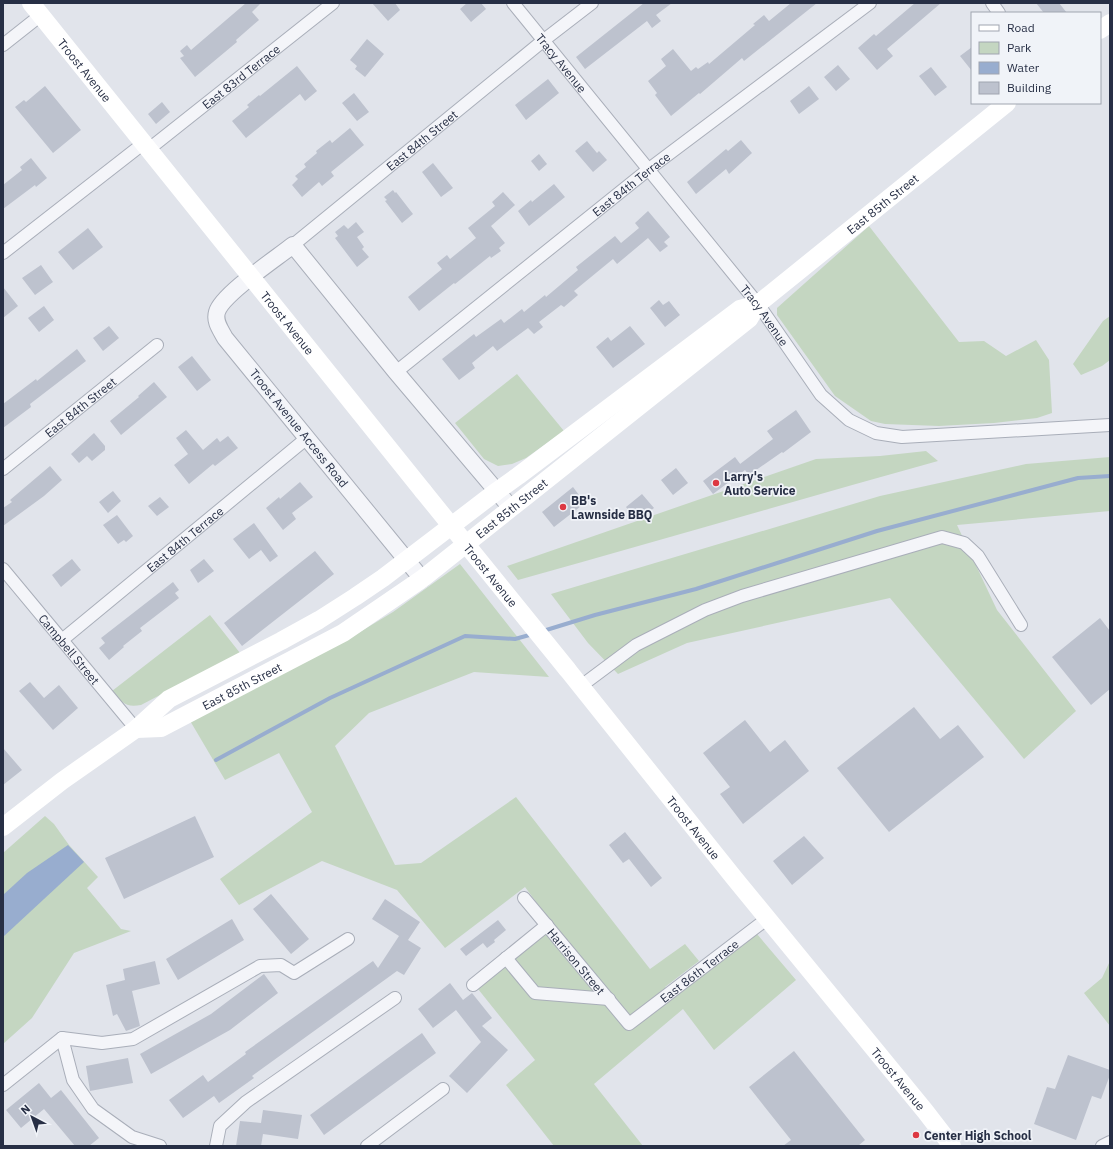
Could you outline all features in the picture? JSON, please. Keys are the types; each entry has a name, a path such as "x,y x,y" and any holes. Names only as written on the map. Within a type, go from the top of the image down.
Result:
{"main road":[{"name":"Troost Avenue","path":"36,9 735,879 952,1146"},
{"path":"1101,29 1110,23"},
{"name":"East 85th Street","path":"136,730 161,728 342,633 422,579 749,319 758,304 1006,104"},
{"name":"East 85th Street","path":"3,827 62,780 136,730 169,699 281,641 372,586 740,308 758,304"}],"street":[{"name":"East 83rd Terrace","path":"3,253 333,3"},
{"name":"Tracy Avenue","path":"513,3 758,304 821,396 849,420 876,433 902,437 1110,425"},
{"name":"East 84th Street","path":"251,277 293,245 544,40 592,3"},
{"name":"East 84th Terrace","path":"396,372 649,169 870,3"},
{"path":"992,3 998,12"},
{"path":"3,45 36,9"},
{"path":"293,245 396,372 511,508"},
{"name":"Troost Avenue Access Road","path":"251,277 227,296 220,304 216,314 217,324 225,338 422,579"},
{"name":"East 84th Street","path":"3,468 157,345"},
{"name":"East 84th Terrace","path":"62,640 307,438"},
{"path":"581,686 636,645 705,610 742,596 942,537 964,543 978,556 1021,625"},
{"name":"Campbell Street","path":"3,569 136,730"},
{"name":"Harrison Street","path":"524,898 629,1024"},
{"name":"East 86th Terrace","path":"629,1024 768,918"},
{"path":"473,985 547,925"},
{"path":"3,1085 62,1038 102,1043 133,1039 260,966 281,965 294,973 348,939"},
{"path":"506,958 534,993 609,999"},
{"path":"216,1146 220,1126 246,1102 395,998"},
{"path":"62,1038 73,1080 93,1109 132,1137 160,1146"},
{"path":"368,1146 443,1089"},
{"path":"1102,1146 1110,1142"}],"green space":[{"path":"869,226 959,342 984,341 1006,356 1036,340 1049,360 1052,413 1037,418 994,423 939,426 885,424 871,421 835,396 777,315 777,308"},
{"path":"1110,316 1110,360 1102,366 1081,375 1073,364 1103,321"},
{"path":"517,374 564,431 526,458 512,464 498,466 484,459 455,423"},
{"path":"926,451 938,461 518,580 507,566 816,459 880,456"},
{"path":"1110,457 1110,511 957,525 997,610 1076,711 1024,759 890,598 687,643 618,674 588,643 551,594 880,496 1026,464"},
{"path":"460,564 549,677 474,672 369,713 335,746 395,865 421,863 516,797 650,969 685,944 699,961 665,987 674,998 757,934 796,980 714,1050 683,1009 594,1084 643,1146 554,1146 506,1085 535,1060 478,989 554,926 525,887 445,948 397,890 322,861 239,905 220,879 312,812 279,753 225,780 189,719 340,644 393,612"},
{"path":"210,615 240,653 141,705 127,705 112,691"},
{"path":"45,816 54,824 69,845 98,877 87,888 121,929 131,931 74,953 32,1018 3,1044 3,853"},
{"path":"1110,961 1110,1026 1084,993 1102,978"}],"water":[{"path":"68,845 84,862 3,937 3,895 27,873"}],"building":[{"path":"246,3 261,3 252,12 259,20 236,40 237,42 195,77 180,58 184,56 180,51 187,45 191,50"},
{"path":"372,3 395,3 400,10 388,21"},
{"path":"467,3 481,3 486,9 471,22 460,9"},
{"path":"644,3 672,3 656,15 661,21 652,28 647,21 585,69 576,57"},
{"path":"791,3 817,3 744,61 742,58 700,94 699,93 671,116 655,95 657,93 648,81 666,66 661,59 673,49 691,71 696,67 698,69 708,62 709,64 755,25 753,24 764,15 769,21"},
{"path":"915,3 941,3 887,49 893,56 877,70 858,48 874,34 876,36"},
{"path":"1036,3 1059,3 1066,12 1043,12"},
{"path":"367,39 384,54 365,77 355,69 357,66 350,60"},
{"path":"971,48 971,70 960,56"},
{"path":"838,65 850,79 836,91 824,77"},
{"path":"297,66 317,91 305,101 300,94 246,138 232,121 249,107 247,105"},
{"path":"931,67 947,87 935,96 919,76"},
{"path":"548,79 559,93 526,120 515,105"},
{"path":"45,86 81,130 53,153 15,107 24,100 26,102"},
{"path":"809,86 819,99 799,114 790,101"},
{"path":"354,93 369,112 357,121 342,103"},
{"path":"162,102 170,112 156,124 148,114"},
{"path":"350,128 364,145 331,172 334,176 322,186 319,182 302,197 292,185 298,179 295,176 306,167 304,164 317,153 316,151 330,140 332,143"},
{"path":"741,140 752,153 729,174 726,169 696,194 687,182 726,149 728,151"},
{"path":"587,141 597,153 599,151 607,160 593,172 575,151"},
{"path":"539,154 547,164 539,171 531,161"},
{"path":"31,158 47,178 3,209 3,185 22,170 20,167"},
{"path":"433,163 453,188 441,197 422,172"},
{"path":"554,184 565,197 529,226 518,211 531,200 532,202"},
{"path":"393,190 413,214 402,223 385,201 387,200 384,197"},
{"path":"503,192 515,205 491,226 505,243 499,248 501,251 491,258 490,256 419,311 408,297 442,269 437,263 447,255 450,259 476,238 468,228 495,206 492,202"},
{"path":"648,211 670,237 664,242 668,246 660,252 648,238 617,264 613,259 574,291 578,295 564,307 561,305 539,322 543,327 534,334 528,328 497,351 493,346 472,363 475,368 459,380 442,359 474,334 476,337 501,319 504,323 522,309 524,312 545,295 546,297 578,270 576,267 615,236 621,243 639,228 635,223"},
{"path":"356,222 364,232 357,237 364,247 362,249 369,257 357,267 335,238 338,236 335,232 344,225 348,229"},
{"path":"88,228 103,247 73,270 58,252"},
{"path":"41,265 53,282 35,295 22,278"},
{"path":"3,287 18,306 3,318"},
{"path":"659,300 663,305 669,301 680,315 665,327 650,308"},
{"path":"44,306 54,320 39,332 28,318"},
{"path":"109,326 119,338 103,351 93,338"},
{"path":"630,326 645,344 613,368 596,347 608,337 611,341"},
{"path":"77,349 86,361 30,404 31,407 3,428 3,404 36,379 37,381"},
{"path":"192,356 211,380 197,391 178,367"},
{"path":"154,382 167,397 121,435 110,421 139,397 138,396"},
{"path":"796,410 811,432 783,453 782,452 749,475 745,470 713,494 703,481 735,457 740,464 773,439 767,431"},
{"path":"186,430 203,450 217,438 220,442 228,436 238,448 215,466 213,464 189,484 174,465 188,454 176,438"},
{"path":"94,433 105,446 105,450 92,461 87,456 79,463 71,454"},
{"path":"50,466 62,480 44,496 3,526 3,508 12,502 10,500"},
{"path":"676,468 688,483 673,495 661,480"},
{"path":"300,482 313,497 292,513 296,519 283,530 266,508 279,497 280,499"},
{"name":"BB's Lawnside BBQ","path":"573,487 585,503 554,527 542,512"},
{"path":"113,491 121,501 108,513 99,502"},
{"path":"642,494 654,508 643,516 635,519 626,507"},
{"path":"160,497 169,507 157,516 148,506"},
{"path":"117,515 133,536 126,542 124,540 118,544 103,525"},
{"path":"254,523 278,556 270,562 261,550 249,559 233,539"},
{"path":"315,551 334,574 242,646 224,623"},
{"path":"72,559 81,570 61,587 52,575"},
{"path":"204,559 214,571 198,583 190,570"},
{"path":"173,582 179,590 175,593 179,598 140,628 142,631 123,646 124,647 109,660 99,648 105,643 101,638"},
{"path":"1100,618 1110,631 1110,689 1091,705 1052,657"},
{"path":"30,682 44,698 59,685 78,708 53,730 19,691"},
{"path":"914,707 940,739 958,725 984,757 889,832 837,768"},
{"path":"745,720 770,752 785,740 809,771 743,824 720,794 730,787 703,753"},
{"path":"3,748 22,770 3,785"},
{"path":"195,816 214,857 124,899 105,858"},
{"path":"625,832 662,878 651,887 629,859 623,863 609,845"},
{"path":"804,836 824,858 792,885 773,861"},
{"path":"271,894 309,939 291,954 253,909"},
{"path":"385,899 420,922 408,940 421,948 404,975 397,971 252,1076 254,1078 219,1103 214,1096 183,1118 169,1100 203,1075 208,1082 246,1054 245,1052 373,961 378,968 399,936 372,919"},
{"path":"232,919 244,940 178,980 166,959"},
{"path":"498,920 506,930 487,948 483,943 466,956 460,949"},
{"path":"155,961 160,984 132,991 140,1026 126,1031 117,1014 113,1016 106,985 125,980 123,969"},
{"path":"264,974 278,993 230,1030 151,1074 140,1054 211,1014"},
{"path":"450,983 463,1000 472,993 492,1018 482,1026 508,1050 467,1093 449,1076 481,1042 456,1010 433,1028 418,1009"},
{"path":"422,1033 436,1053 324,1135 310,1115"},
{"path":"794,1051 865,1140 858,1146 783,1146 791,1140 749,1087"},
{"path":"1068,1055 1110,1070 1110,1075 1101,1099 1092,1096 1076,1140 1034,1124 1047,1087 1055,1089"},
{"path":"128,1058 133,1083 90,1091 86,1066"},
{"path":"39,1083 51,1098 61,1090 99,1138 89,1146 75,1146 44,1109 21,1128 6,1110"},
{"path":"263,1110 302,1115 298,1139 263,1134 261,1146 236,1146 240,1121 261,1123"}],"waterway":[{"path":"543,631 595,615 696,589 877,531 1078,478 1110,476"},
{"path":"216,760 330,698 465,636 515,639 533,634"}],"place":[{"name":"Larry's Auto Service","path":"716,483"},
{"name":"BB's Lawnside BBQ","path":"563,507"},
{"name":"Center High School","path":"916,1135"}]}
